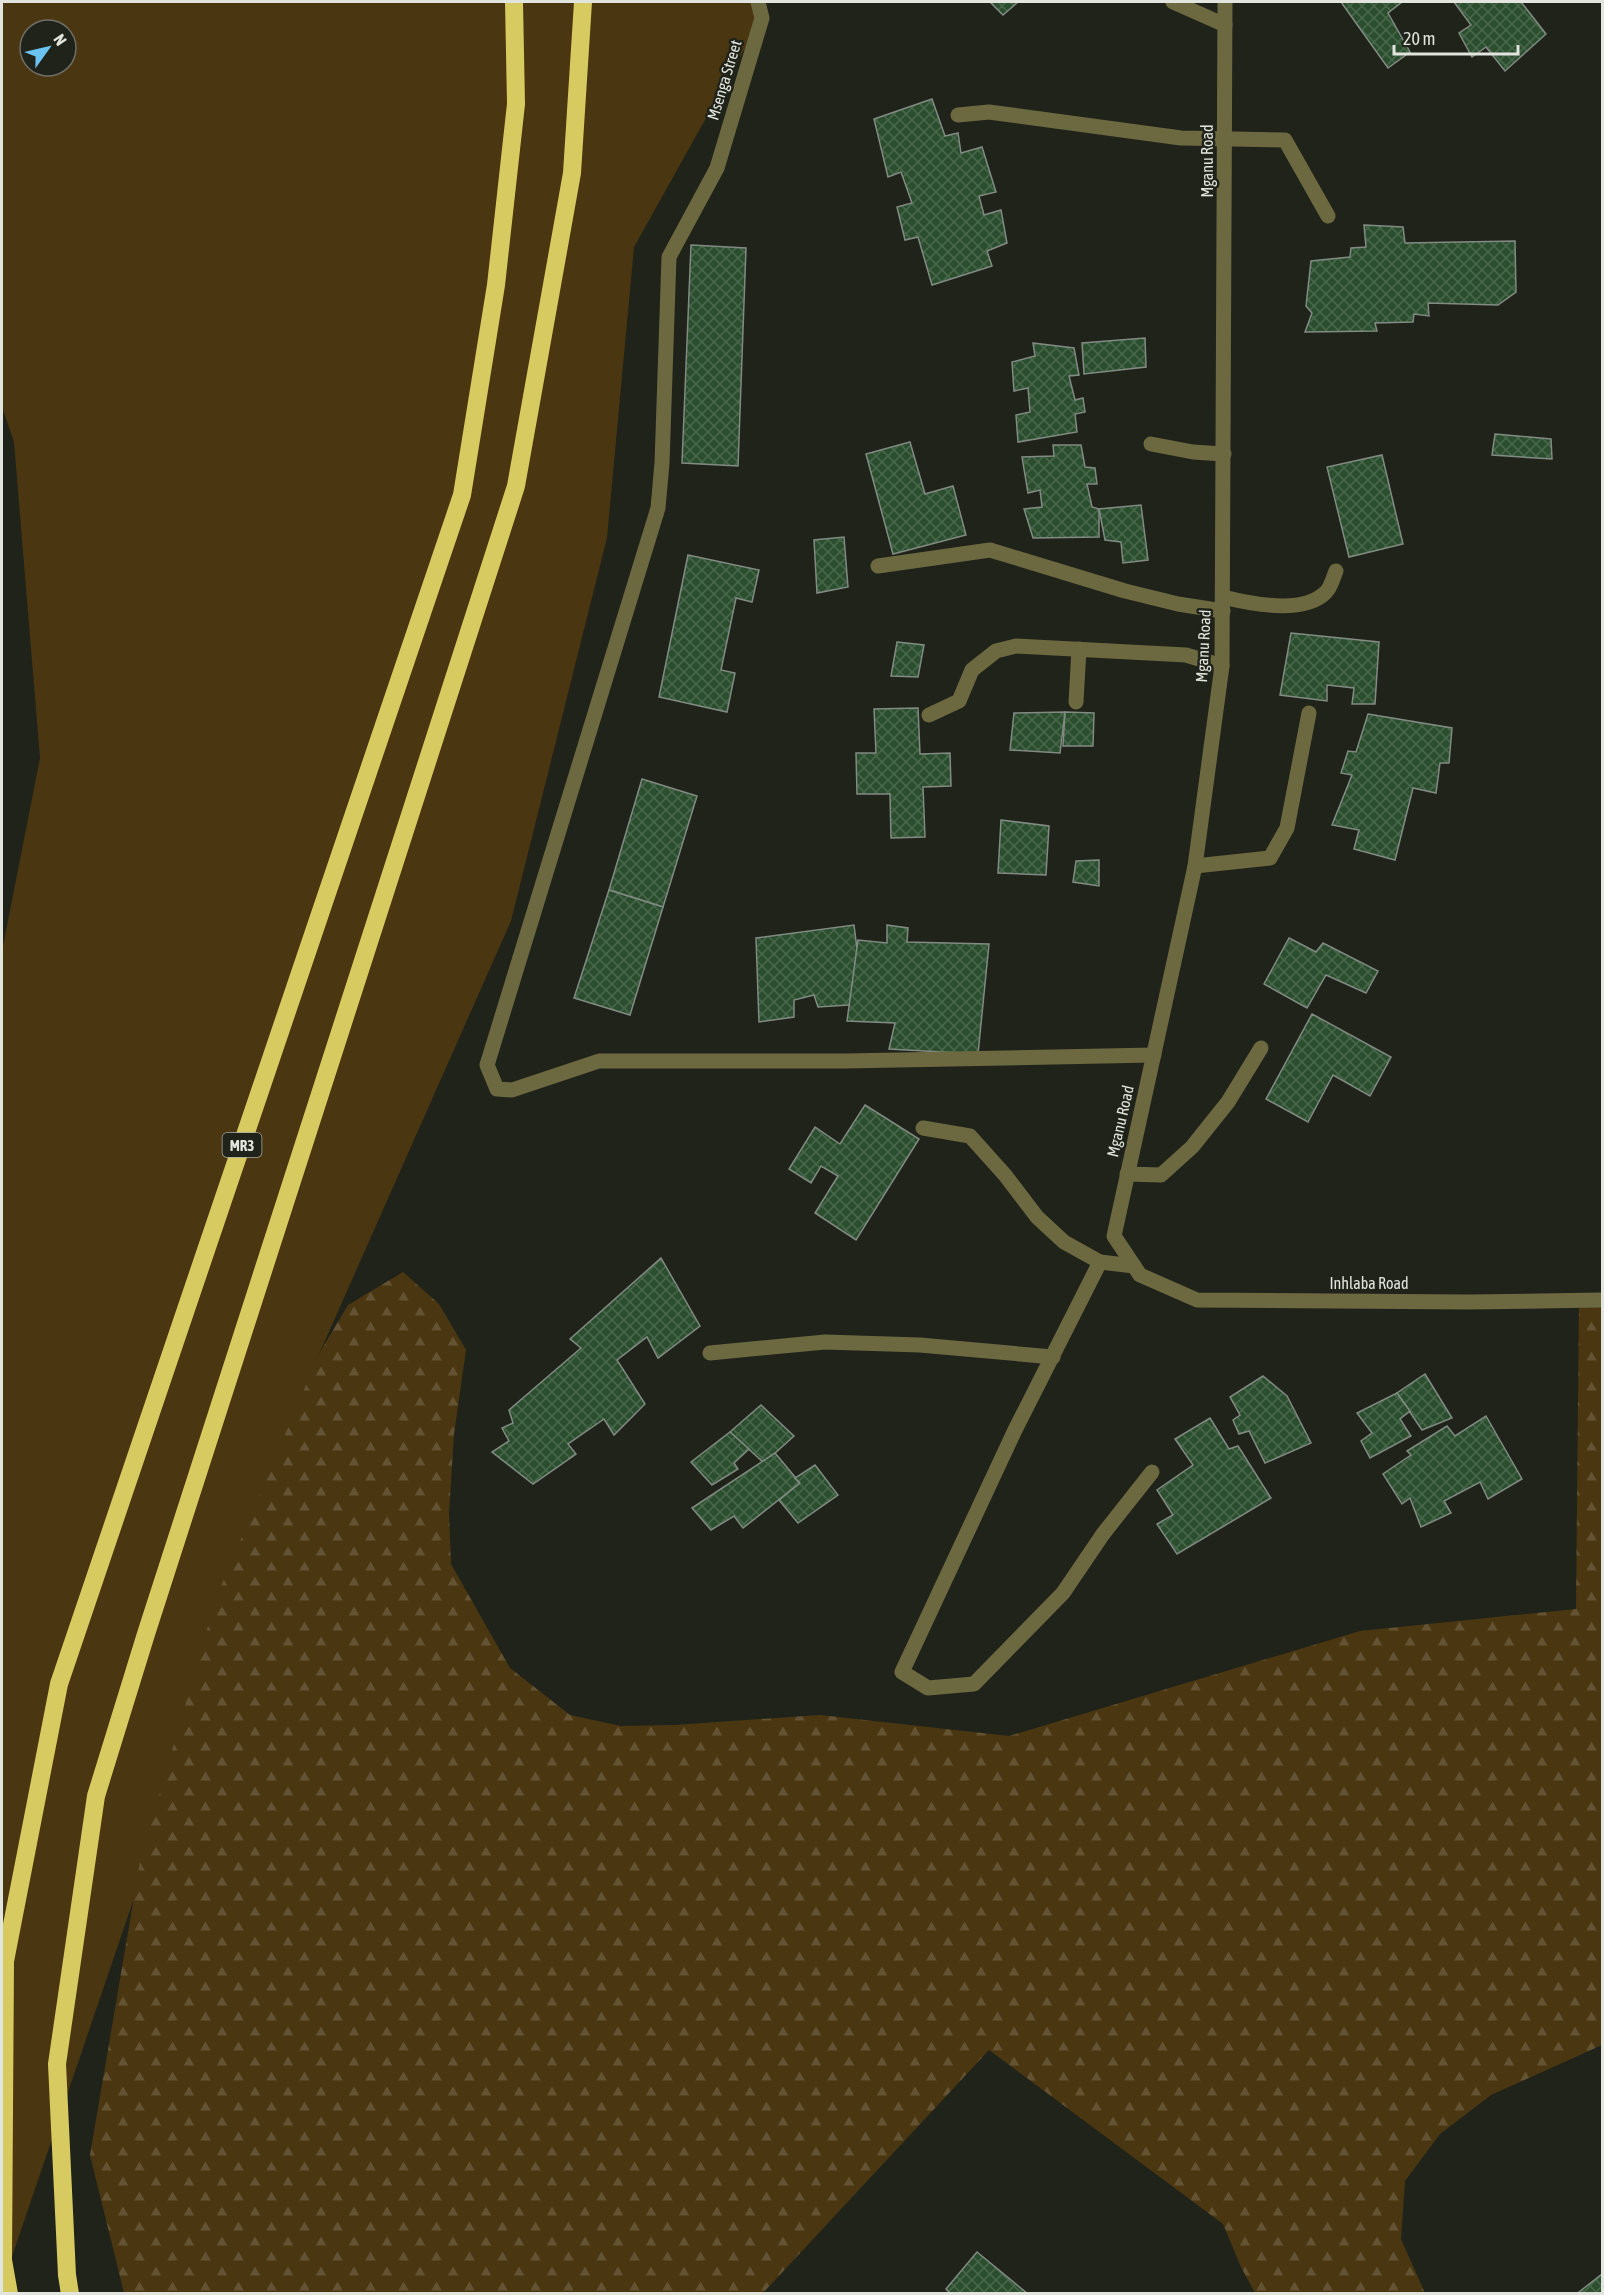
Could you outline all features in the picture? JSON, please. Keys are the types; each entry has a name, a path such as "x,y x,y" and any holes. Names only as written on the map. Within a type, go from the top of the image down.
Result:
{"highway":[{"name":"MR3","path":"9,2294 3,2260 5,1961 59,1684 462,495 496,285 516,104 514,2"},
{"path":"70,2294 67,2276 57,2064 96,1796 516,486 572,173 583,2"}],"street":[{"name":"Msenga Street","path":"758,2 762,18 717,168 669,257 662,463 658,508 487,1065 497,1089 512,1090 599,1061 845,1061 1154,1055"},
{"path":"1173,2 1225,25"},
{"name":"Mganu Road","path":"1137,1270 1114,1236 1195,866 1222,666 1225,2"},
{"path":"958,115 989,112 1181,138 1285,140 1328,216"},
{"path":"1151,444 1193,452 1224,454"},
{"path":"878,566 928,561 990,550 1125,591 1178,604 1245,603 1277,606 1309,604 1327,591 1336,571"},
{"path":"929,715 959,701 972,670 996,651 1016,646 1186,655 1222,666"},
{"path":"1076,702 1079,648"},
{"path":"1195,866 1270,858 1287,828 1309,713"},
{"path":"1126,1173 1161,1175 1192,1148 1228,1102 1260,1048"},
{"path":"923,1128 970,1136 1005,1175 1037,1218 1064,1242 1100,1262 1014,1430 902,1672 928,1688 974,1684 1063,1593 1103,1534 1152,1472"},
{"name":"Inhlaba Road","path":"1100,1262 1137,1270 1197,1300 1469,1302 1602,1300"},
{"path":"710,1353 825,1342 920,1345 1053,1357"}],"green space":[{"path":"2,2 760,2 762,18 634,247 607,538 511,921 320,1352 2,2286 2,951 40,758 14,442 2,407"},
{"path":"403,1272 439,1304 466,1350 454,1434 449,1513 451,1564 510,1668 570,1715 621,1726 675,1725 820,1715 1009,1736 1360,1631 1576,1609 1579,1300 1602,1300 1602,2045 1491,2095 1440,2134 1405,2181 1401,2239 1425,2293 1255,2293 1223,2224 989,2050 763,2293 124,2293 90,2155 140,1862 216,1598 320,1352 348,1305"}],"building":[{"path":"990,2 1018,2 1003,15"},
{"path":"1341,2 1402,2 1388,13 1410,52 1388,68"},
{"path":"1454,2 1521,2 1546,34 1505,71 1486,47 1472,57 1459,33 1471,25"},
{"path":"932,99 945,136 958,133 961,153 982,147 996,192 979,196 984,215 1001,210 1007,243 987,251 992,266 932,285 918,237 905,240 897,207 912,203 901,172 888,177 874,119"},
{"path":"1364,225 1403,227 1405,243 1515,241 1516,292 1498,305 1428,303 1429,316 1414,314 1413,322 1375,323 1377,331 1305,332 1312,313 1306,306 1311,261 1350,257 1351,248 1366,247"},
{"path":"691,245 746,248 738,466 682,463"},
{"path":"1145,338 1146,367 1084,374 1082,343"},
{"path":"1033,343 1074,348 1079,375 1069,376 1075,400 1083,398 1085,412 1075,414 1077,432 1018,442 1016,415 1030,412 1028,388 1014,391 1012,362 1035,356"},
{"path":"1495,434 1551,439 1552,459 1492,455"},
{"path":"910,442 925,494 953,486 966,535 893,554 866,454"},
{"path":"1053,445 1081,445 1085,467 1095,468 1097,484 1087,484 1092,507 1099,509 1099,537 1033,538 1024,509 1042,507 1040,490 1028,493 1022,457 1054,456"},
{"path":"1382,455 1403,544 1349,557 1327,467"},
{"path":"1141,505 1148,560 1123,563 1121,542 1105,540 1099,509"},
{"path":"844,537 848,587 817,593 814,540"},
{"path":"688,555 759,570 752,602 736,598 721,670 735,673 727,712 659,697"},
{"path":"1291,633 1379,642 1375,704 1352,704 1354,688 1327,685 1327,701 1280,695"},
{"path":"897,642 924,645 918,677 891,676"},
{"path":"918,708 920,754 950,753 951,786 923,787 925,837 891,838 890,794 857,794 856,753 876,753 874,709"},
{"path":"1065,712 1094,713 1093,746 1063,746"},
{"path":"1065,712 1060,753 1010,750 1014,713"},
{"path":"1368,714 1452,728 1449,763 1440,763 1436,793 1413,788 1395,860 1354,849 1359,830 1332,825 1352,775 1341,773 1348,751 1356,752"},
{"path":"642,779 697,796 663,907 609,890"},
{"path":"1001,820 1049,826 1046,875 998,873"},
{"path":"1099,860 1099,886 1073,882 1076,861"},
{"path":"609,890 663,907 630,1015 574,998"},
{"path":"854,925 864,1004 818,1007 814,995 794,1000 794,1017 759,1022 756,938"},
{"path":"887,925 908,928 907,942 989,944 978,1054 889,1049 895,1023 847,1021 858,940 887,943"},
{"path":"1289,938 1316,952 1323,943 1378,971 1366,993 1326,975 1307,1008 1264,984"},
{"path":"1312,1014 1391,1057 1370,1096 1333,1075 1308,1122 1266,1099"},
{"path":"865,1105 919,1139 856,1240 815,1213 838,1176 821,1166 811,1183 789,1169 815,1127 840,1144"},
{"path":"661,1258 700,1326 658,1358 647,1337 617,1360 645,1404 614,1435 604,1419 568,1444 576,1454 533,1484 492,1452 509,1441 502,1428 513,1423 509,1410 581,1348 570,1339"},
{"path":"1425,1374 1452,1418 1422,1430 1397,1393"},
{"path":"1263,1376 1287,1396 1311,1443 1265,1463 1249,1431 1239,1434 1233,1420 1240,1415 1230,1397"},
{"path":"1397,1393 1410,1411 1400,1419 1411,1436 1370,1458 1361,1441 1372,1433 1357,1413"},
{"path":"761,1405 794,1436 764,1463 730,1432"},
{"path":"1486,1416 1522,1479 1488,1499 1480,1482 1444,1501 1451,1513 1421,1527 1410,1498 1402,1504 1383,1474 1411,1455 1407,1451 1447,1426 1455,1436"},
{"path":"1210,1418 1229,1449 1238,1446 1271,1498 1177,1554 1157,1524 1173,1515 1157,1490 1193,1465 1175,1439"},
{"path":"730,1432 749,1449 734,1463 738,1469 712,1485 691,1462"},
{"path":"775,1453 800,1483 743,1528 734,1516 711,1530 692,1508"},
{"path":"815,1465 838,1495 798,1523 779,1500 800,1483 795,1478"},
{"path":"977,2252 1028,2294 951,2294 946,2289"},
{"path":"1602,2274 1602,2294 1580,2294 1579,2292"}]}
